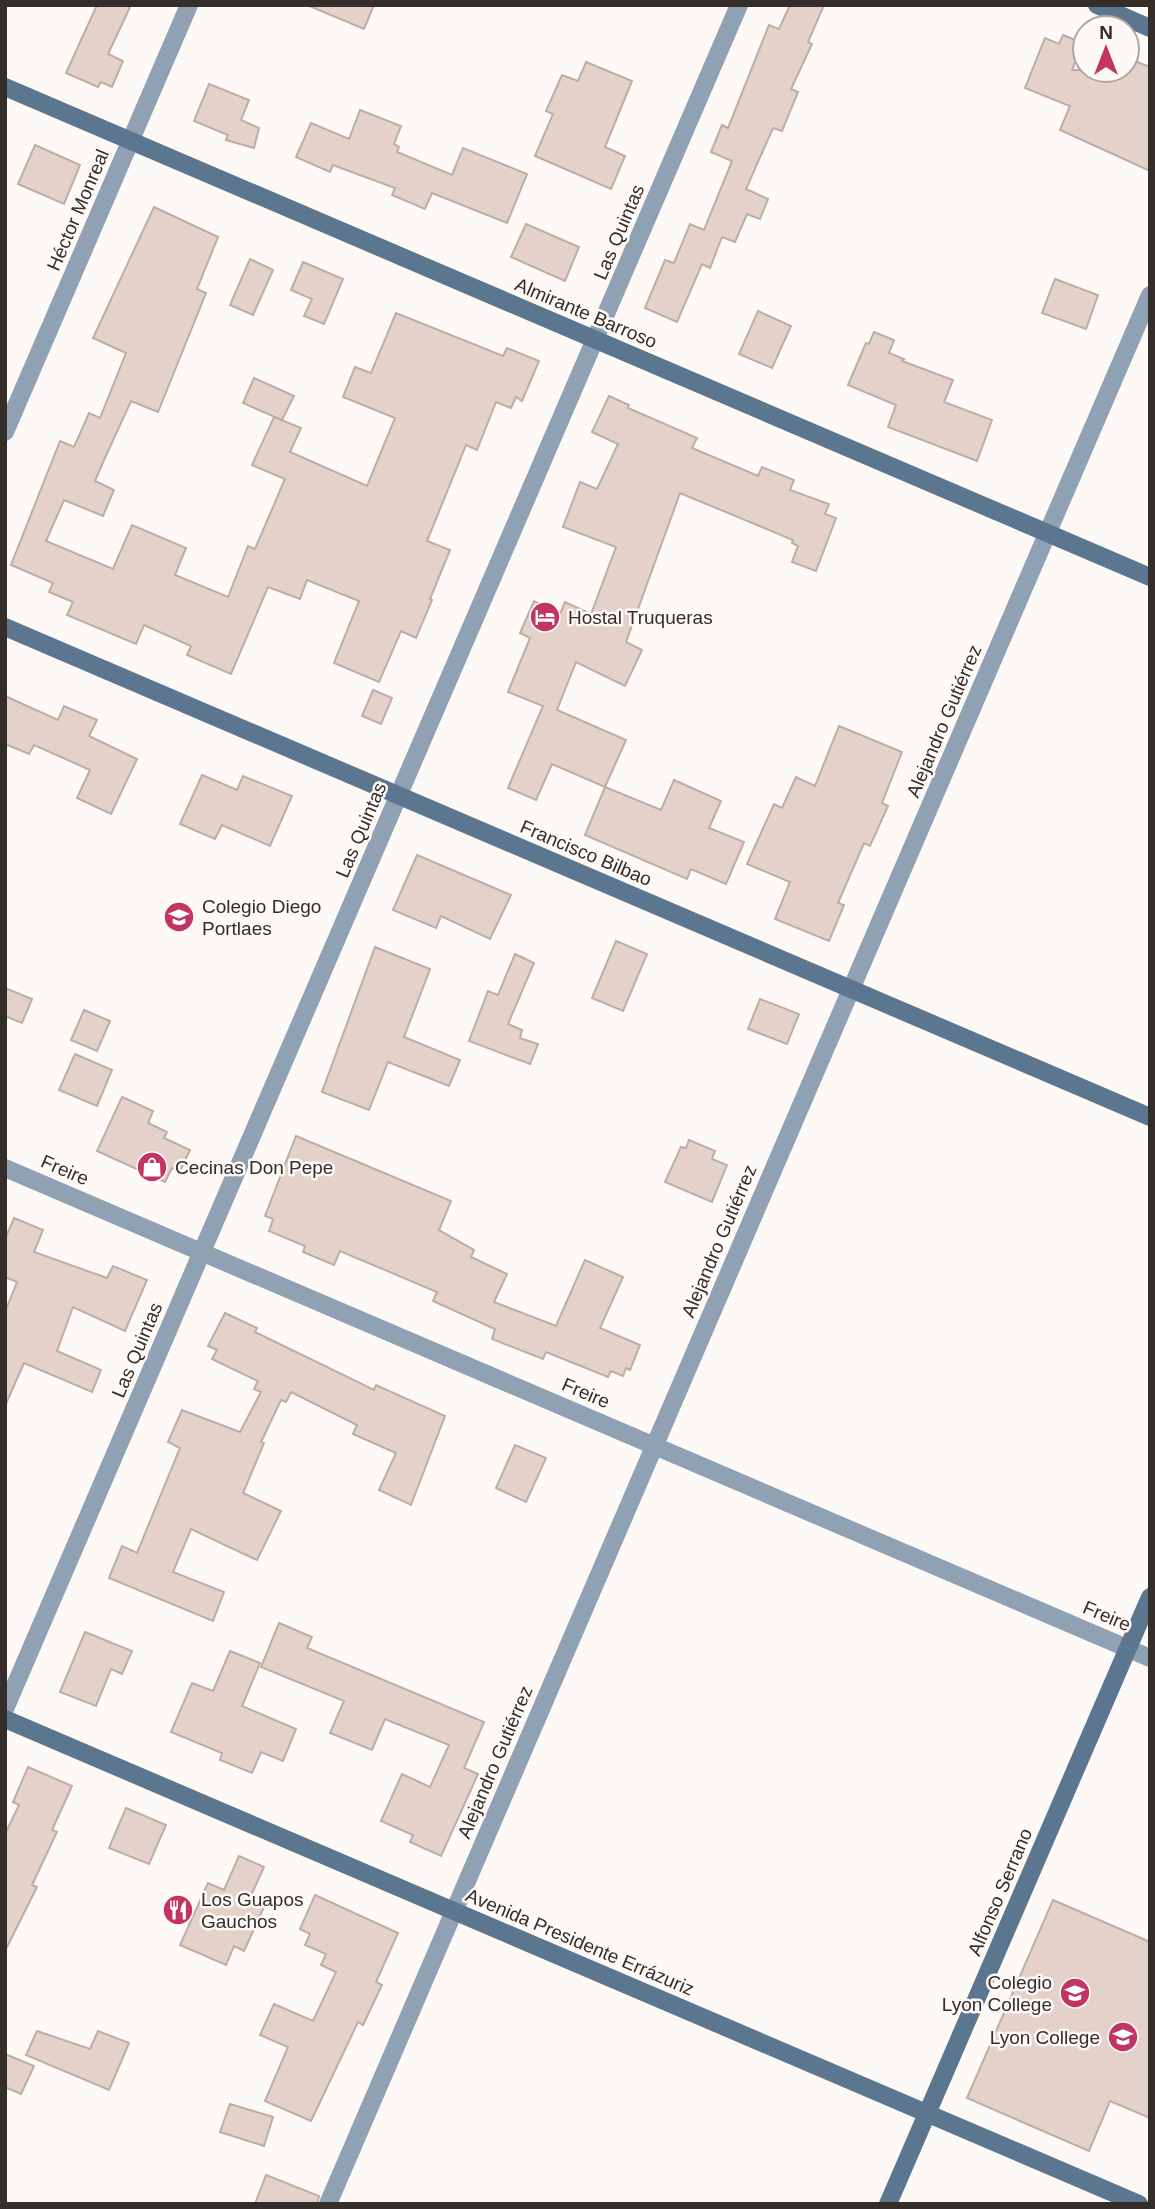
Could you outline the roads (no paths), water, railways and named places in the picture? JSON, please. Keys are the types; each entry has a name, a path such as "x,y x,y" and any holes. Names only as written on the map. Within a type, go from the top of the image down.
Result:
{"street":[{"name":"Héctor Monreal","path":"5,432 189,5"},
{"name":"Las Quintas","path":"5,1709 739,5"},
{"path":"1097,5 1150,28"},
{"name":"Almirante Barroso","path":"5,87 1150,578"},
{"name":"Alejandro Gutiérrez","path":"328,2204 1150,296"},
{"name":"Francisco Bilbao","path":"5,627 1150,1117"},
{"name":"Freire","path":"5,1168 1150,1658"},
{"name":"Alfonso Serrano","path":"888,2204 1150,1597"},
{"path":"1128,1648 1150,1665"},
{"name":"Avenida Presidente Errázuriz","path":"5,1719 1139,2204"}],"place":[{"name":"Hostal Truqueras","path":"545,617"},
{"name":"Colegio Diego Portlaes","path":"179,917"},
{"name":"Cecinas Don Pepe","path":"152,1167"},
{"name":"Los Guapos Gauchos","path":"178,1910"},
{"name":"Colegio Lyon College","path":"1075,1993"},
{"name":"Lyon College","path":"1123,2037"}]}
